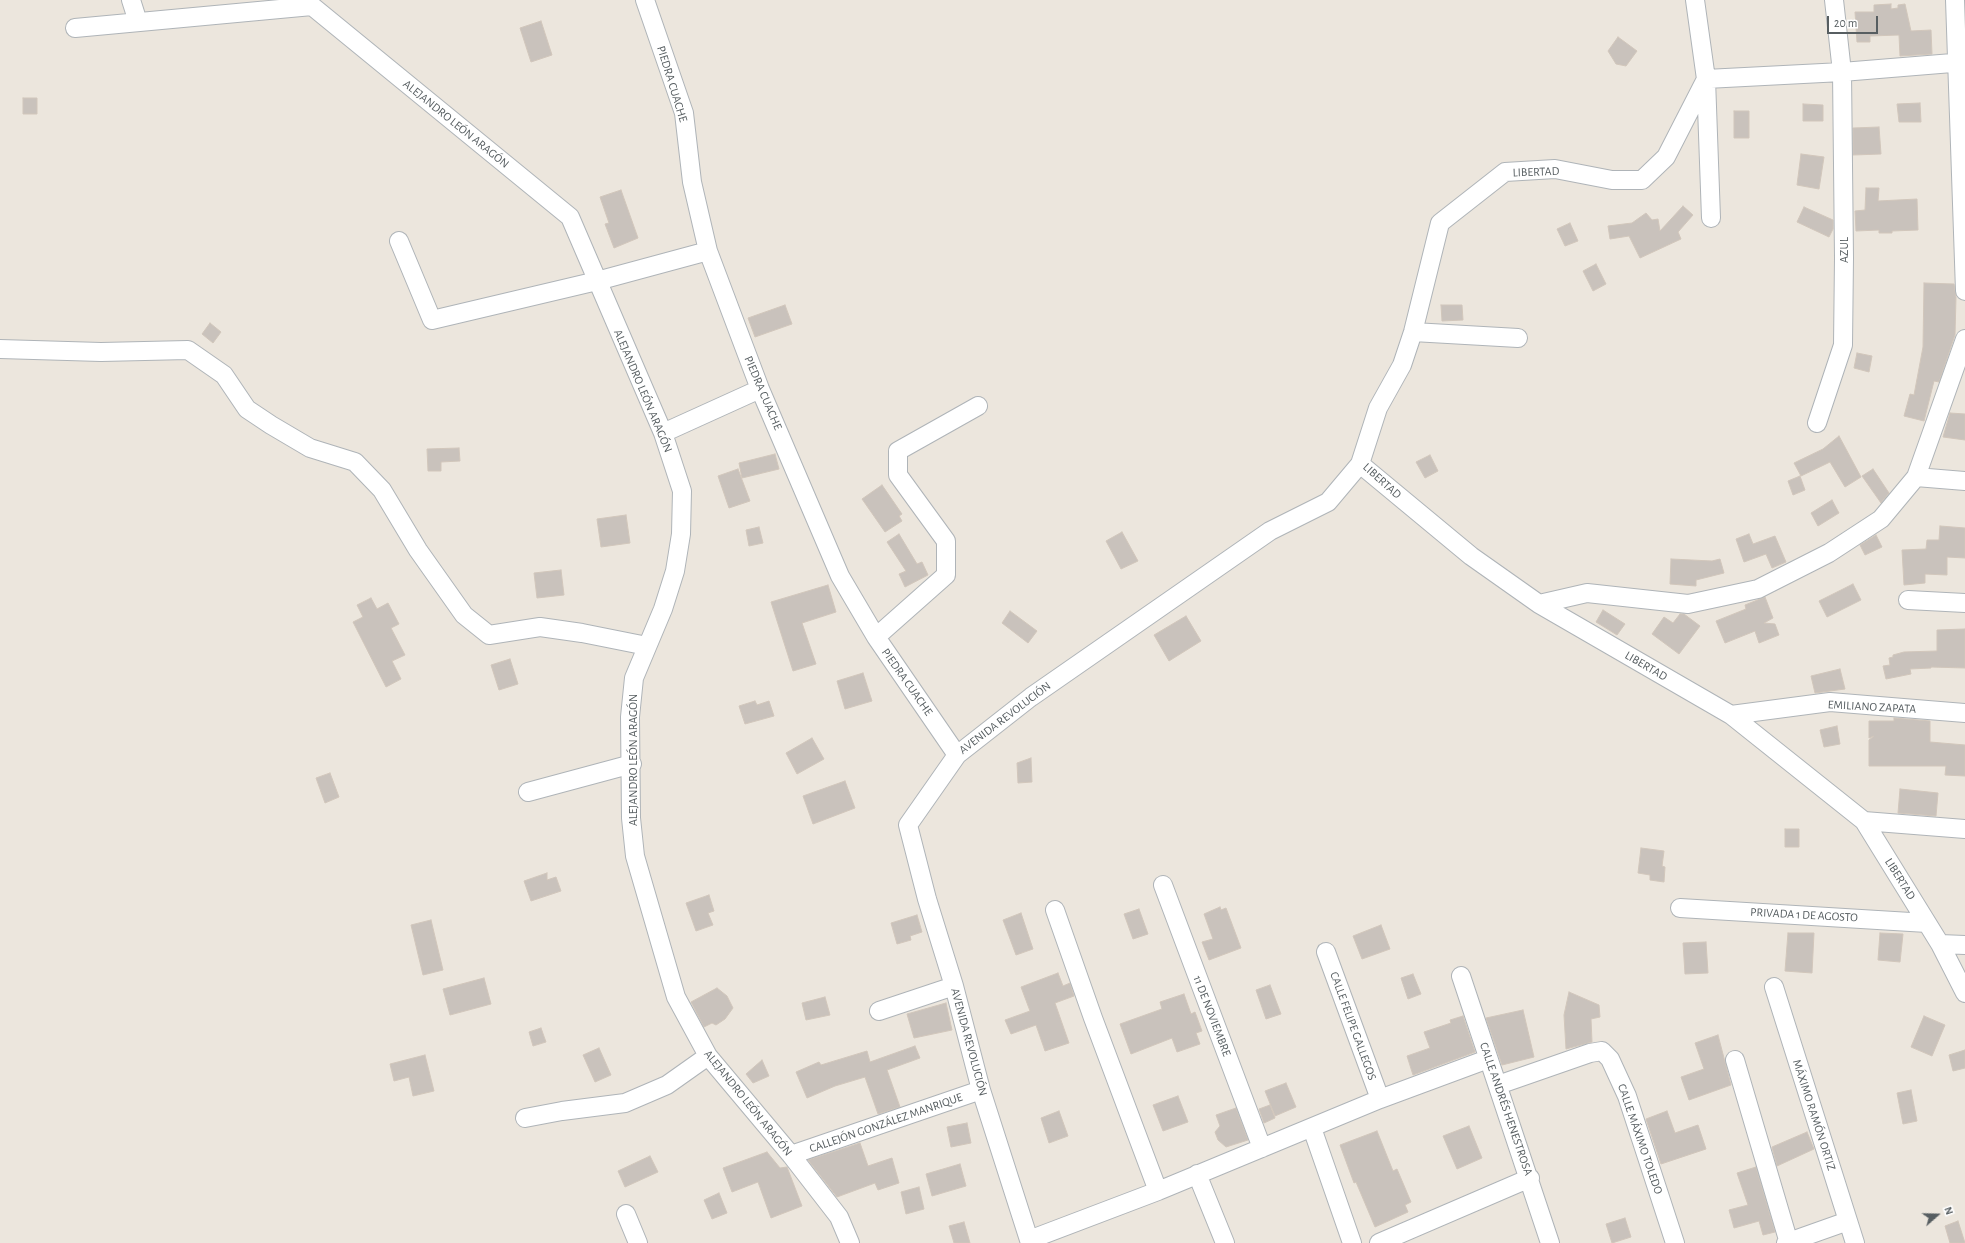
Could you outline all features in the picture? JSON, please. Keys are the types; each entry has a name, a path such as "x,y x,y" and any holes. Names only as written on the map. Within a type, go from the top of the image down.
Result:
{"street":[{"path":"131,0 138,22"},
{"name":"PIEDRA CUACHE","path":"644,0 684,113 692,182 708,251 760,389 840,576 876,637 956,755"},
{"path":"1695,0 1706,79 1711,218"},
{"name":"AZUL","path":"1817,423 1843,345 1844,258 1842,72 1834,0"},
{"path":"1955,0 1961,62 1965,291"},
{"path":"75,28 312,3"},
{"name":"ALEJANDRO LEÓN ARAGÓN","path":"312,3 570,217 596,281 663,433 682,491 681,534 675,571 663,608 634,678 630,717 632,764 631,818 635,856 676,997 708,1056 791,1155 839,1218 850,1243"},
{"path":"1706,79 1842,72 1961,62"},
{"name":"LIBERTAD","path":"1706,79 1666,157 1642,180 1612,180 1555,169 1505,172 1440,223 1413,332 1402,364 1378,408 1360,464 1471,556 1539,604 1731,715 1864,821 1940,944 1965,993"},
{"path":"399,241 432,320 596,281 708,251"},
{"path":"1413,332 1518,338"},
{"path":"1539,604 1587,593 1688,604 1758,589 1829,553 1881,519 1916,477 1965,338"},
{"path":"0,349 101,352 188,350 224,376 247,409 270,425 310,448 354,462 382,490 418,550 464,615 489,635 540,627 582,633 647,646"},
{"path":"663,433 760,389"},
{"path":"876,637 946,575 946,541 898,475 898,451 978,406"},
{"name":"AVENIDA REVOLUCIÓN","path":"1030,1242 981,1090 954,986 927,899 908,825 956,755 1031,697 1270,531 1328,502 1360,464"},
{"path":"1916,477 1965,481"},
{"path":"1908,600 1965,603"},
{"name":"EMILIANO ZAPATA","path":"1731,715 1830,702 1965,713"},
{"path":"528,792 632,764"},
{"path":"1864,821 1965,830"},
{"name":"11 DE NOVIEMBRE","path":"1163,885 1262,1148"},
{"name":"PRIVADA 1 DE AGOSTO","path":"1680,908 1927,923"},
{"path":"1056,910 1093,1018 1158,1191"},
{"path":"1940,944 1965,945"},
{"name":"CALLE FELIPE GALLEGOS","path":"1326,952 1380,1099"},
{"name":"CALLE ANDRÉS HENESTROSA","path":"1461,976 1488,1059 1530,1178 1550,1243"},
{"path":"879,1011 954,986"},
{"name":"MÁXIMO RAMÓN ORTIZ","path":"1774,987 1855,1243"},
{"name":"CALLE MÁXIMO TOLEDO","path":"1498,1085 1590,1053 1602,1051 1610,1059 1627,1096 1675,1243"},
{"path":"525,1118 625,1102 668,1085 708,1056"},
{"path":"1030,1242 1158,1191 1380,1099 1488,1059"},
{"path":"1735,1060 1788,1243 1848,1221"},
{"name":"CALLEJÓN GONZÁLEZ MANRIQUE","path":"791,1155 981,1090"},
{"path":"1312,1128 1352,1243"},
{"path":"1197,1174 1225,1243"},
{"path":"1379,1243 1530,1178"},
{"path":"626,1214 638,1243"}],"building":[{"path":"1891,4 1891,9 1898,8 1898,5 1905,4 1911,31 1931,30 1932,54 1900,56 1899,35 1870,36 1870,42 1857,42 1855,12 1874,12 1874,5"},
{"path":"541,21 552,55 531,62 520,28"},
{"path":"1618,37 1637,51 1626,66 1616,64 1608,51"},
{"path":"23,98 37,98 37,114 23,114"},
{"path":"1920,103 1921,122 1899,122 1897,104"},
{"path":"1803,104 1823,105 1823,121 1803,121"},
{"path":"1734,111 1749,111 1749,138 1734,138"},
{"path":"1879,127 1881,154 1853,155 1853,128"},
{"path":"1801,154 1824,157 1819,189 1797,185"},
{"path":"1866,188 1879,188 1878,201 1917,199 1918,230 1892,231 1892,233 1879,233 1879,230 1856,231 1855,211 1865,210"},
{"path":"621,190 638,238 614,248 605,224 609,223 600,197"},
{"path":"1683,206 1693,215 1678,232 1681,239 1640,258 1629,236 1610,239 1608,226 1632,223 1646,213 1652,220 1658,219 1660,231"},
{"path":"1804,207 1833,220 1833,229 1829,237 1797,222"},
{"path":"1570,223 1578,241 1565,246 1557,229"},
{"path":"1596,264 1606,284 1593,291 1583,271"},
{"path":"1924,283 1954,284 1956,297 1955,335 1939,382 1934,381 1924,421 1904,416 1910,394 1914,395 1923,347"},
{"path":"785,305 792,324 755,337 748,318"},
{"path":"1441,305 1462,305 1463,320 1442,321"},
{"path":"210,323 221,332 213,343 202,334"},
{"path":"1857,353 1872,356 1869,372 1854,368"},
{"path":"1950,413 1965,414 1965,440 1943,437"},
{"path":"1839,436 1861,477 1845,487 1830,462 1801,476 1794,463 1823,449"},
{"path":"459,448 460,461 441,462 441,471 428,471 427,449"},
{"path":"775,454 779,469 742,478 739,463"},
{"path":"1430,455 1438,471 1425,478 1416,462"},
{"path":"738,469 750,501 729,508 718,476"},
{"path":"1873,469 1889,493 1881,503 1862,476"},
{"path":"1800,476 1805,490 1793,495 1788,481"},
{"path":"882,485 902,514 899,516 902,521 885,532 862,499"},
{"path":"1832,500 1839,513 1818,526 1811,513"},
{"path":"626,515 630,543 601,547 597,519"},
{"path":"1940,526 1965,528 1965,558 1947,557 1947,575 1925,574 1925,583 1904,585 1902,550 1926,549 1927,540 1939,540"},
{"path":"759,527 763,543 749,546 746,530"},
{"path":"1122,532 1138,561 1121,569 1106,541"},
{"path":"899,534 917,564 922,562 928,575 905,587 899,574 906,571 887,542"},
{"path":"1749,534 1753,544 1775,536 1786,562 1772,568 1766,554 1744,562 1736,539"},
{"path":"1876,535 1882,547 1865,555 1860,545"},
{"path":"1671,559 1712,561 1720,559 1724,573 1696,580 1696,586 1670,584"},
{"path":"561,570 564,595 537,598 534,573"},
{"path":"1853,584 1861,600 1827,617 1819,601"},
{"path":"828,585 836,612 802,623 816,664 793,671 771,602"},
{"path":"1765,597 1773,618 1764,623 1775,624 1779,635 1759,643 1755,631 1725,643 1716,621 1746,609 1745,605"},
{"path":"371,598 377,609 388,603 399,624 391,628 405,655 392,661 401,679 386,687 353,622 363,617 357,605"},
{"path":"1603,610 1625,624 1617,635 1596,622"},
{"path":"1010,611 1037,631 1028,643 1002,623"},
{"path":"1680,614 1684,614 1700,626 1679,654 1652,634 1664,617 1673,623"},
{"path":"1186,616 1201,641 1169,661 1154,635"},
{"path":"1965,629 1965,668 1931,667 1910,669 1911,674 1886,679 1883,666 1890,665 1889,658 1893,657 1893,655 1904,652 1937,651 1937,630"},
{"path":"510,659 518,684 499,690 491,665"},
{"path":"1840,669 1845,689 1815,693 1811,676"},
{"path":"863,673 872,701 845,709 837,681"},
{"path":"755,701 757,705 769,701 774,716 745,724 739,706"},
{"path":"1894,718 1930,721 1930,742 1965,745 1965,776 1945,775 1946,766 1869,766 1869,740 1874,736 1869,738 1869,721 1894,721"},
{"path":"1837,726 1840,744 1824,747 1820,730"},
{"path":"812,738 824,759 797,774 786,753"},
{"path":"1031,758 1032,782 1018,783 1017,763"},
{"path":"330,773 339,797 325,803 316,778"},
{"path":"845,781 855,808 813,824 803,796"},
{"path":"1900,789 1938,793 1936,816 1898,813"},
{"path":"1785,829 1799,829 1799,847 1785,847"},
{"path":"1641,848 1664,851 1662,866 1665,867 1664,882 1650,880 1650,875 1638,873"},
{"path":"547,873 547,880 556,877 561,891 531,901 524,881"},
{"path":"709,895 714,911 708,913 713,925 696,931 686,903"},
{"path":"1220,907 1221,910 1226,908 1241,948 1209,960 1202,942 1213,939 1204,914"},
{"path":"1139,909 1148,934 1133,939 1124,914"},
{"path":"1021,913 1033,949 1016,955 1003,920"},
{"path":"917,915 922,932 910,936 911,940 897,944 891,923"},
{"path":"431,920 443,970 423,975 411,925"},
{"path":"1381,925 1390,949 1362,959 1353,936"},
{"path":"1788,933 1814,933 1812,973 1785,971"},
{"path":"1880,933 1903,934 1900,962 1878,960"},
{"path":"1706,942 1708,973 1685,974 1683,943"},
{"path":"1058,973 1063,986 1070,983 1074,996 1055,1003 1069,1043 1045,1051 1036,1025 1011,1034 1005,1020 1030,1011 1021,987"},
{"path":"1413,974 1421,994 1408,999 1401,978"},
{"path":"484,978 491,1004 450,1015 443,989"},
{"path":"1270,985 1281,1014 1266,1019 1256,990"},
{"path":"717,988 727,996 733,1008 725,1019 716,1025 712,1023 704,1027 691,1002"},
{"path":"1569,992 1599,1005 1600,1017 1591,1019 1592,1042 1566,1049 1564,1015"},
{"path":"1184,994 1191,1014 1195,1012 1202,1031 1196,1033 1200,1044 1177,1052 1172,1038 1131,1054 1120,1024 1162,1009 1160,1002"},
{"path":"825,997 830,1015 806,1020 802,1003"},
{"path":"946,1003 952,1030 914,1038 907,1014"},
{"path":"1523,1010 1534,1057 1502,1065 1486,1018"},
{"path":"1463,1016 1475,1052 1413,1075 1407,1056 1430,1048 1424,1032 1451,1023 1450,1020"},
{"path":"1924,1016 1945,1025 1932,1056 1911,1047"},
{"path":"541,1028 546,1042 533,1046 529,1032"},
{"path":"1718,1035 1731,1085 1689,1100 1681,1077 1704,1069 1695,1043"},
{"path":"915,1046 920,1058 887,1070 900,1107 878,1114 865,1077 835,1086 807,1098 796,1072 819,1062 821,1065 867,1051 870,1062"},
{"path":"599,1048 611,1075 595,1082 583,1055"},
{"path":"1965,1050 1965,1068 1953,1071 1949,1055"},
{"path":"425,1055 434,1091 413,1096 409,1077 394,1081 390,1064"},
{"path":"762,1060 769,1076 753,1083 746,1074"},
{"path":"1286,1083 1296,1107 1275,1116 1265,1091"},
{"path":"1911,1090 1917,1121 1903,1124 1897,1093"},
{"path":"1178,1096 1188,1122 1163,1131 1153,1105"},
{"path":"1270,1105 1275,1118 1264,1123 1259,1109"},
{"path":"1236,1108 1248,1140 1226,1147 1218,1140 1215,1132 1220,1126 1216,1115"},
{"path":"1059,1111 1068,1136 1049,1143 1041,1118"},
{"path":"1667,1111 1675,1133 1698,1125 1706,1149 1661,1164 1646,1119"},
{"path":"967,1123 971,1143 951,1147 947,1127"},
{"path":"1469,1126 1482,1158 1457,1169 1443,1136"},
{"path":"1377,1131 1393,1171 1397,1169 1411,1202 1405,1205 1408,1212 1375,1227 1356,1182 1354,1183 1340,1145"},
{"path":"1807,1132 1814,1149 1777,1166 1772,1147"},
{"path":"860,1143 868,1166 892,1158 899,1183 878,1190 875,1183 837,1197 808,1160"},
{"path":"767,1152 780,1168 787,1167 802,1206 771,1218 758,1182 732,1192 723,1168"},
{"path":"650,1156 658,1172 625,1187 618,1171"},
{"path":"960,1164 966,1186 932,1196 926,1174"},
{"path":"1756,1167 1775,1232 1763,1235 1759,1221 1734,1228 1729,1210 1748,1205 1737,1173"},
{"path":"919,1187 924,1209 906,1214 901,1192"},
{"path":"719,1193 727,1213 712,1219 704,1200"},
{"path":"1625,1218 1631,1237 1612,1243 1606,1224"},
{"path":"1958,1221 1965,1243 1950,1243 1945,1226"},
{"path":"964,1222 970,1243 954,1243 949,1226"}]}
